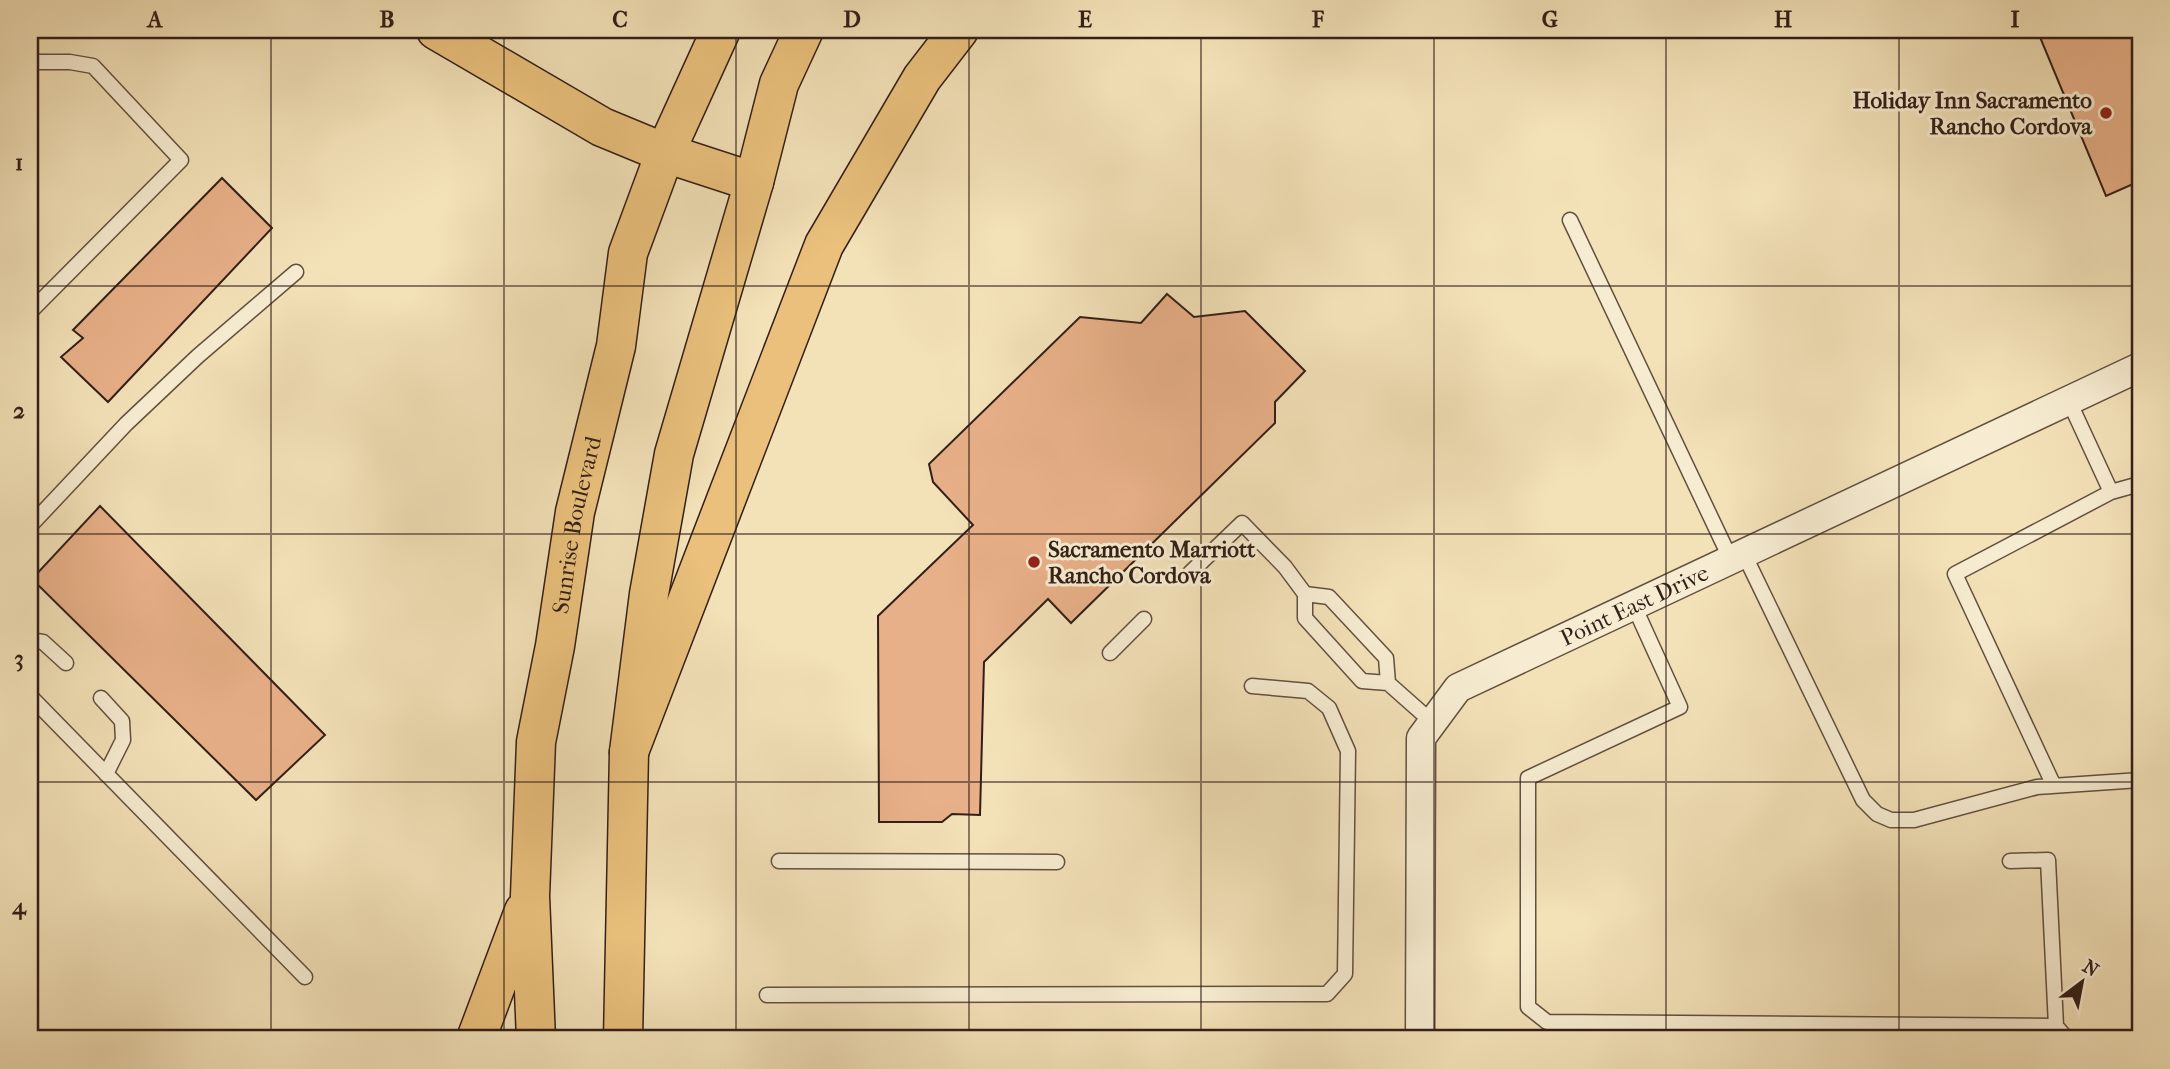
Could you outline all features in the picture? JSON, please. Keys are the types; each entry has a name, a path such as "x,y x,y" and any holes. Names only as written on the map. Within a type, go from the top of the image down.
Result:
{"main road":[{"path":"436,30 603,127 665,153 754,182"},
{"name":"Sunrise Boulevard","path":"536,1039 530,896 536,742 555,646 575,512 616,346 628,253 665,153 721,30"},
{"path":"623,1039 629,751 649,594 674,454 754,182 779,84 804,30"},
{"path":"629,751 824,245 922,78 959,30"},
{"path":"476,1039 530,896"}],"street":[{"name":"Point East Drive","path":"1420,1039 1420,738 1458,688 2140,367"}],"lane":[{"path":"30,62 70,62 93,66 181,160 30,312"},
{"path":"1570,220 1737,557 1863,800 1877,814 1891,820 1914,820 2037,787 2140,780"},
{"path":"30,526 126,424 198,356 296,272"},
{"path":"2069,401 2111,492"},
{"path":"2054,786 1955,574 2111,492 2136,485"},
{"path":"1190,573 1242,523 1285,567 1305,594 1305,618 1362,681 1388,683 1432,722"},
{"path":"1305,594 1329,597 1386,658 1388,683"},
{"path":"1634,606 1679,707 1528,778 1528,1007 1547,1022 2056,1026"},
{"path":"1110,653 1144,619"},
{"path":"30,640 43,642 65,663"},
{"path":"767,995 1327,995 1345,974 1348,751 1329,708 1308,691 1252,686"},
{"path":"30,696 305,977"},
{"path":"101,698 122,721 123,740 106,774"},
{"path":"2010,861 2049,860 2056,1026 2067,1039"},
{"path":"779,861 1057,862"}],"building":[{"name":"Holiday Inn Sacramento Rancho Cordova","path":"2037,30 2131,30 2136,44 2140,42 2140,181 2106,196"},
{"path":"222,178 272,228 108,402 61,357 83,338 73,330"},
{"name":"Sacramento Marriott Rancho Cordova","path":"1167,294 1194,317 1245,311 1305,371 1275,402 1275,423 1071,623 1048,599 984,662 980,815 952,814 942,822 879,822 878,616 973,525 933,482 929,464 1080,317 1141,323"},
{"path":"100,506 325,735 256,800 32,579"},
{"path":"30,925 36,925 34,1038 30,1038"}],"place":[{"name":"Holiday Inn Sacramento Rancho Cordova","path":"2106,113"},
{"name":"Sacramento Marriott Rancho Cordova","path":"1034,562"}]}
